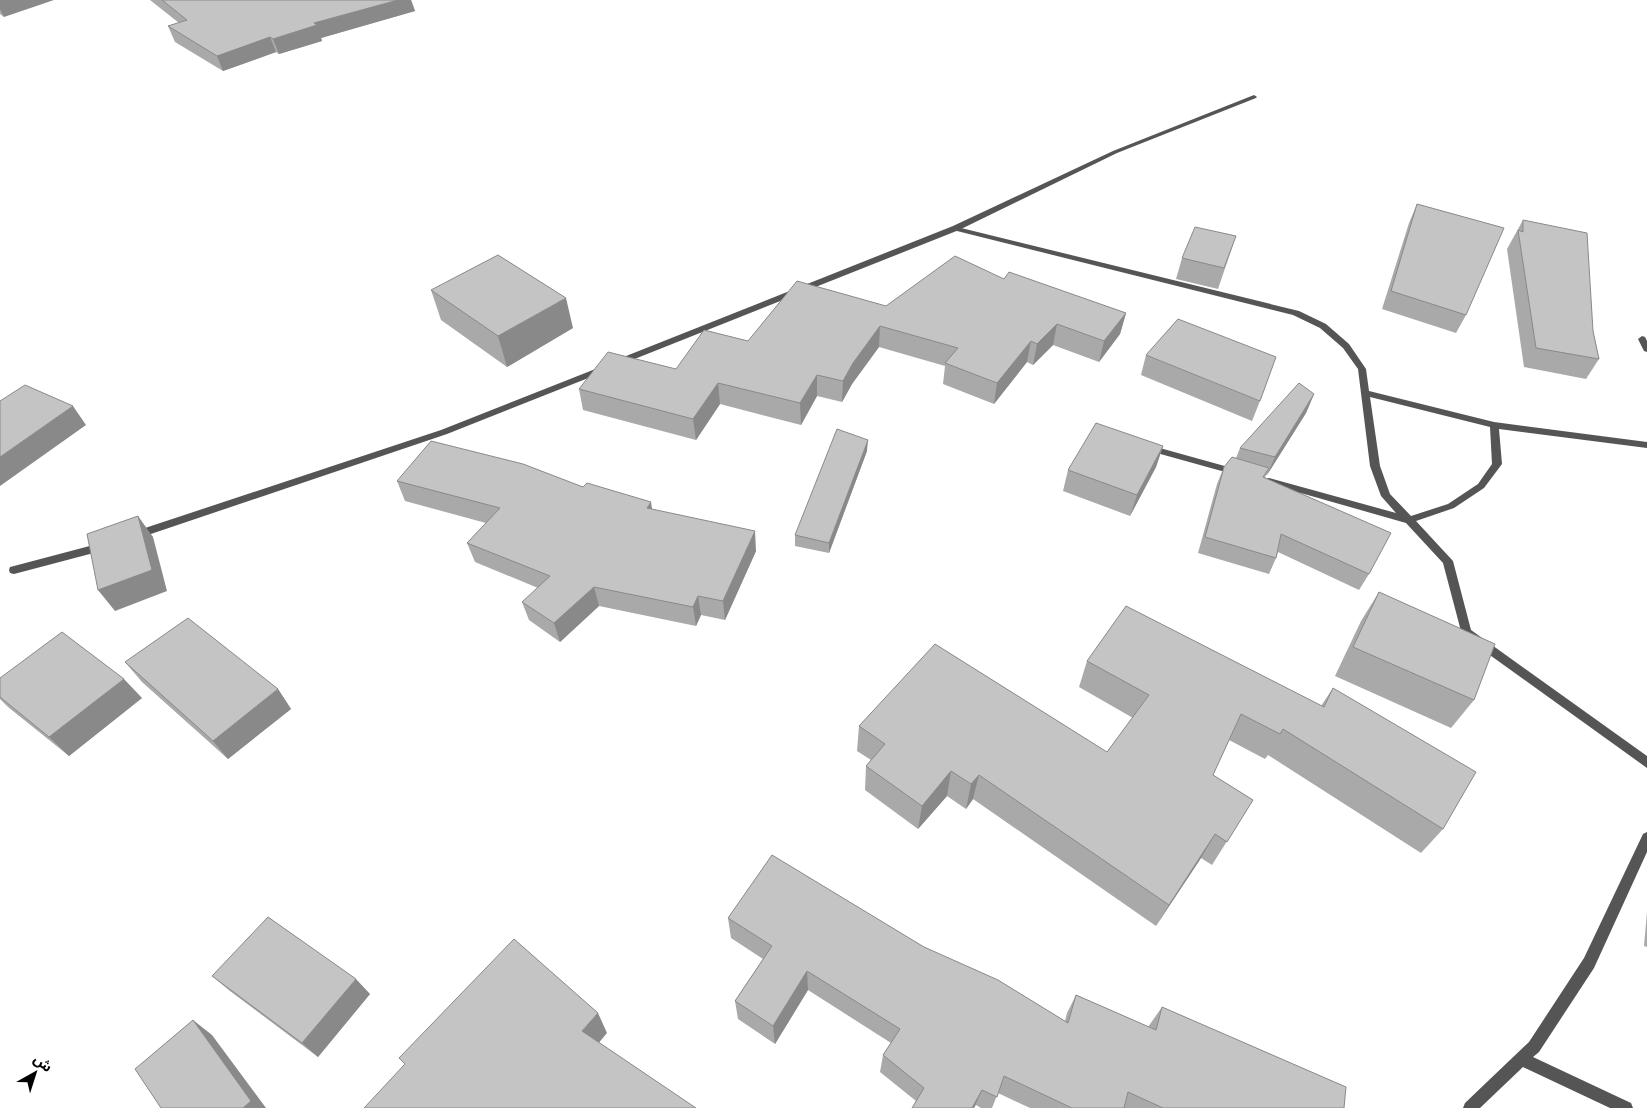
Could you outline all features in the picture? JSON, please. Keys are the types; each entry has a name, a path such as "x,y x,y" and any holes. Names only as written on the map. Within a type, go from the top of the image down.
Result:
{"street":[{"path":"130,538 444,432 956,228 1115,152 1254,98"},
{"path":"956,228 1296,313 1323,326 1346,346 1362,369 1375,466 1386,496 1448,561 1466,632 1647,763"},
{"path":"1642,339 1647,349"},
{"path":"1365,392 1494,425 1647,445"},
{"path":"1144,446 1409,520 1451,506 1481,486 1497,464 1494,425"},
{"path":"14,570 111,544"},
{"path":"1470,1108 1534,1047 1589,963 1647,838"},
{"path":"1521,1059 1626,1108"}],"building":[{"path":"162,0 398,0 314,23 317,25 273,39 270,37 217,56 168,26 187,20"},
{"path":"1417,204 1504,228 1466,315 1391,291"},
{"path":"1523,220 1587,233 1593,331 1599,359 1536,348 1518,230 1523,232"},
{"path":"1195,227 1236,236 1224,268 1182,258"},
{"path":"498,255 566,298 498,336 431,290"},
{"path":"955,256 1004,279 1009,272 1126,313 1104,341 1057,324 1037,344 1031,341 997,383 945,363 958,348 880,326 853,363 843,381 817,375 800,403 718,383 693,419 579,389 608,352 676,369 704,330 748,341 797,281 886,306"},
{"path":"1178,319 1276,357 1260,401 1146,355"},
{"path":"1299,383 1314,394 1275,457 1240,448"},
{"path":"25,385 73,406 0,457 0,401"},
{"path":"1096,423 1163,446 1137,495 1068,470"},
{"path":"837,429 868,440 829,543 795,535"},
{"path":"431,441 523,464 583,487 587,483 651,502 647,508 755,531 723,601 698,596 693,607 594,587 554,623 522,602 550,576 467,543 500,508 397,481"},
{"path":"1232,457 1269,468 1263,477 1391,533 1369,574 1281,534 1276,558 1205,537 1224,467"},
{"path":"138,516 152,570 98,590 87,534"},
{"path":"1379,592 1495,644 1474,700 1353,647"},
{"path":"1126,606 1324,707 1333,688 1476,772 1443,829 1283,729 1280,734 1241,714 1213,775 1253,800 1227,842 1215,834 1169,905 979,775 971,784 951,771 922,806 866,766 885,744 859,726 935,644 1107,752 1149,695 1087,661"},
{"path":"188,618 278,689 213,741 125,662"},
{"path":"62,632 124,679 49,737 0,697 0,678"},
{"path":"772,855 924,947 998,980 1068,1023 1076,995 1156,1030 1162,1007 1346,1087 1344,1108 1163,1108 1128,1092 1124,1108 1072,1108 1004,1076 997,1097 982,1090 972,1108 912,1108 924,1088 883,1055 900,1029 807,971 773,1026 735,1001 772,946 728,918"},
{"path":"268,917 356,979 302,1043 212,976"},
{"path":"514,939 598,1013 582,1031 696,1108 364,1108 405,1064 399,1058"},
{"path":"193,1020 251,1101 243,1108 161,1108 135,1069"}]}
